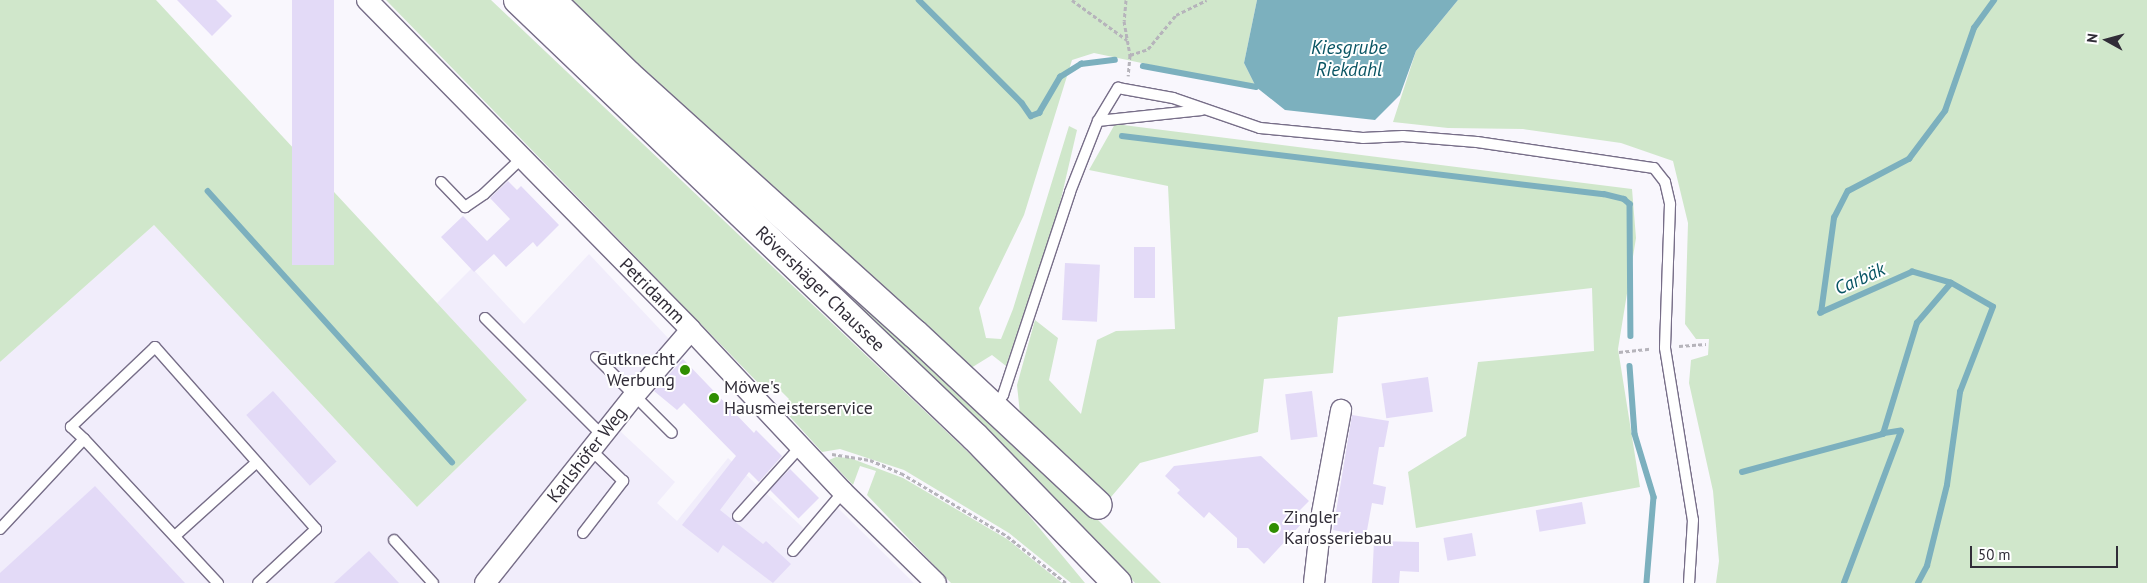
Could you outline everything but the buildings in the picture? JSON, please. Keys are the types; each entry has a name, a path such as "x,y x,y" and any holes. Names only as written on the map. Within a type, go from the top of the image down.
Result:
{"main road":[{"name":"Rövershäger Chaussee","path":"518,0 976,437 1117,583"},
{"name":"Rövershäger Chaussee","path":"551,0 628,75 995,407 1098,504"}],"street":[{"name":"Petridamm","path":"367,0 691,330 843,492 936,583"},
{"name":"Karlshöfer Weg","path":"485,583 596,442 691,330"},
{"path":"1314,583 1322,513 1341,410"}],"lane":[{"path":"995,407 1004,395 1067,201 1098,121 1118,88 1173,98 1260,128 1363,138 1403,136 1477,142 1654,168 1666,182 1670,204 1665,348 1693,520 1688,583"},
{"path":"1098,121 1206,110"},
{"path":"441,182 465,206 484,194 522,158"},
{"path":"485,318 596,442 623,481 583,533"},
{"path":"218,583 71,427 156,347 316,529 258,583"},
{"path":"596,358 672,433"},
{"path":"0,529 84,440"},
{"path":"738,516 801,446"},
{"path":"175,536 257,462"},
{"path":"792,551 843,492"},
{"path":"394,540 433,583"}],"path":[{"path":"1072,0 1128,40"},
{"path":"1118,88 1128,77 1130,55 1124,21 1126,0"},
{"path":"1130,55 1148,49 1176,15 1207,0"},
{"path":"816,463 836,453 870,460 901,473 1007,536 1066,583"}],"shaded area":[{"path":"154,225 417,507 527,400 437,303 472,268 524,324 589,254 669,339 607,412 621,432 675,482 657,503 677,521 728,458 813,537 838,508 914,583 0,583 0,362"}],"green space":[{"path":"0,0 156,0 527,400 417,507 154,225 0,362"},
{"path":"386,0 491,0 1007,489 1085,583 1071,583 1009,533 904,470 840,449 822,452 782,408 789,399 775,385 768,393"},
{"path":"537,0 1089,511 1161,583 1135,583 1064,510"},
{"path":"564,0 1257,0 1244,63 1256,87 1094,53 1072,60 1024,215 979,308 986,338 1001,339 1013,309 1069,126 1077,130 1058,212 1006,366 992,355 971,368"},
{"path":"1458,0 2147,0 2147,583 1716,583 1719,561 1713,491 1689,383 1691,360 1708,355 1709,339 1696,339 1685,324 1688,223 1673,161 1621,143 1523,129 1448,128 1393,122 1416,51"},
{"path":"1115,124 1632,189 1636,238 1618,349 1640,487 1416,528 1408,472 1466,436 1478,362 1594,351 1592,288 1338,317 1333,373 1264,379 1258,432 1140,463 1111,497 1020,414 1017,385 1035,320 1058,338 1049,380 1081,414 1097,340 1116,331 1175,329 1168,186 1089,170"},
{"path":"836,457 850,458 903,478 1007,539 1062,583 951,583 867,495 876,471 860,466 853,485 829,460"}],"water":[{"name":"Kiesgrube Riekdahl","path":"1257,0 1458,0 1416,51 1400,95 1375,120 1285,110 1256,87 1244,63"}],"waterway":[{"path":"919,0 1022,103 1031,116 1039,113 1060,77 1081,64 1115,60"},
{"name":"Carbäk","path":"1918,583 1927,566 1947,485 1960,392 1993,307 1951,283 1913,272 1821,313 1834,218 1848,191 1909,159 1945,111 1974,28 1994,0"},
{"path":"1143,66 1256,87"},
{"path":"1122,136 1604,194 1624,199 1630,204 1631,336"},
{"path":"208,191 452,462"},
{"path":"1742,472 1883,434 1917,323 1951,283"},
{"path":"1630,366 1635,434 1654,497 1647,583"},
{"path":"1844,583 1901,431 1883,434"}],"place":[{"name":"Gutknecht Werbung","path":"685,370"},
{"name":"Möwe's Hausmeisterservice","path":"714,398"},
{"name":"Zingler Karosseriebau","path":"1274,528"}]}
